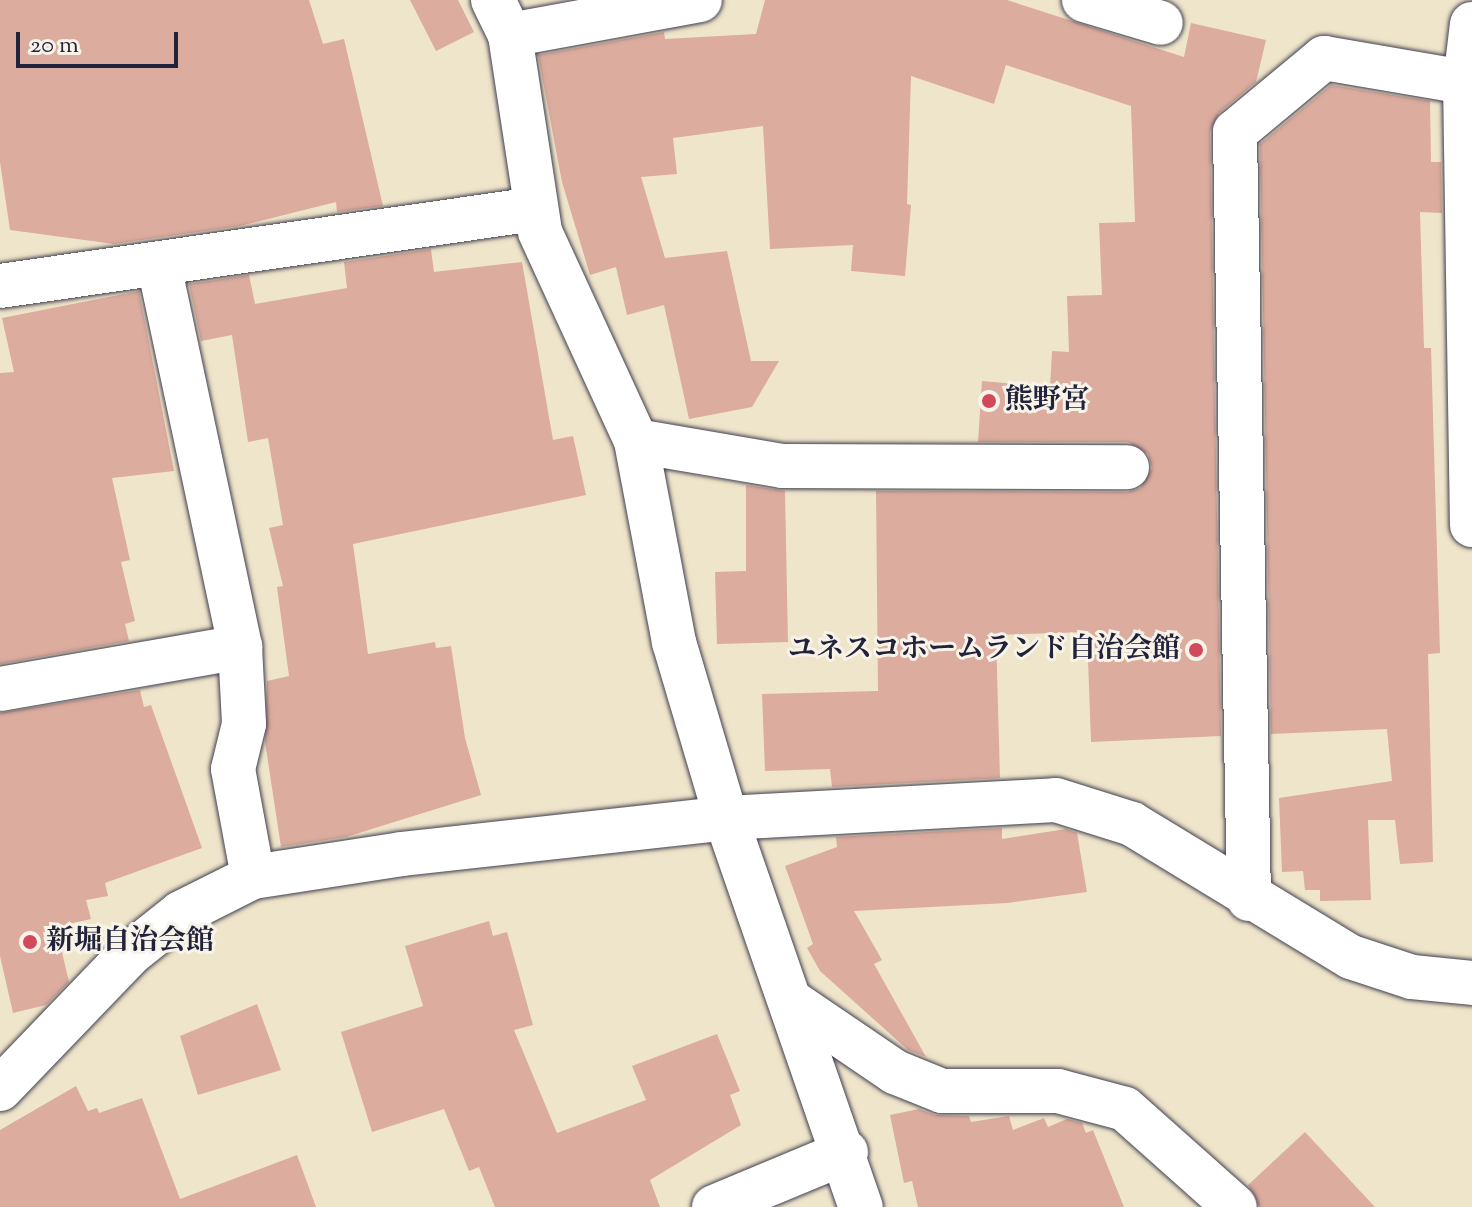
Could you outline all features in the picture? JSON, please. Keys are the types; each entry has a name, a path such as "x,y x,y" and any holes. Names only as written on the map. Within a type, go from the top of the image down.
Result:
{"street":[{"path":"700,0 501,18 540,232 636,441 674,642 726,818 846,1152 861,1207"},
{"path":"1084,0 1161,23"},
{"path":"1472,24 1465,82 1472,525"},
{"path":"1249,899 1235,132 1324,58 1465,82"},
{"path":"0,286 535,209"},
{"path":"159,265 240,647 244,724 233,769 253,877"},
{"path":"636,441 782,466 1127,467"},
{"path":"0,689 240,647"},
{"path":"0,1089 132,952 181,913 253,877 402,854 726,818 1056,800 1132,824 1249,899 1351,957 1412,977 1472,983"},
{"path":"792,1002 895,1072 942,1091 1058,1091 1125,1109 1235,1207"},
{"path":"714,1207 846,1152"}],"building":[{"path":"0,0 309,0 323,44 344,39 383,206 337,212 336,202 240,226 114,244 10,230 0,162"},
{"path":"410,0 458,0 474,32 436,51"},
{"path":"765,0 1007,0 1184,57 1191,23 1266,40 1256,82 1219,113 1210,132 1221,736 1091,742 1087,632 996,635 1000,778 832,787 830,769 765,771 762,694 878,691 876,491 1127,492 1140,488 1152,468 1148,454 1128,442 978,442 982,381 1050,387 1052,351 1069,352 1067,296 1102,295 1099,223 1135,222 1131,106 1006,65 994,104 911,76 907,204 911,205 905,276 851,271 853,245 770,249 763,126 673,138 677,174 641,177 665,258 727,251 751,361 779,361 752,407 689,419 664,305 627,315 616,267 590,275 562,182 538,55 664,32 665,39 756,34"},
{"path":"1331,85 1430,101 1431,162 1441,162 1442,213 1420,212 1424,348 1431,348 1440,653 1428,654 1433,862 1400,864 1395,820 1368,820 1371,900 1320,901 1320,890 1305,890 1303,871 1282,872 1279,798 1392,781 1387,729 1271,734 1260,144"},
{"path":"431,249 434,272 522,262 553,440 573,436 586,495 353,544 368,654 435,642 436,648 451,646 465,738 481,795 346,837 281,847 265,742 267,681 289,676 277,587 283,586 269,528 283,525 268,438 248,442 232,335 201,341 189,284 249,275 255,304 347,288 344,262"},
{"path":"139,291 174,471 112,478 130,560 121,562 135,621 125,624 129,641 0,664 0,373 14,372 2,318"},
{"path":"746,485 785,491 788,642 717,644 715,572 746,571"},
{"path":"140,690 144,707 151,705 202,848 105,883 108,896 86,900 91,919 56,927 69,982 46,1005 13,1013 0,956 0,713"},
{"path":"1002,828 1002,839 1066,829 1077,833 1087,892 1007,903 854,911 882,960 874,964 926,1057 908,1050 820,971 807,948 813,944 785,866 837,847 836,837"},
{"path":"489,921 493,936 507,932 533,1025 514,1030 557,1133 646,1100 632,1066 717,1034 740,1091 730,1095 741,1125 650,1180 660,1207 495,1207 479,1167 469,1171 444,1109 372,1132 341,1032 423,1006 405,946"},
{"path":"257,1004 281,1070 198,1095 180,1036"},
{"path":"76,1086 88,1111 97,1108 99,1113 142,1098 180,1199 297,1155 316,1207 0,1207 0,1130"},
{"path":"919,1109 935,1115 969,1116 971,1122 1009,1116 1013,1130 1044,1118 1048,1127 1067,1119 1082,1123 1086,1133 1093,1130 1124,1207 918,1207 912,1181 904,1183 890,1115"},
{"path":"1305,1132 1375,1207 1259,1207 1248,1185"}],"place":[{"name":"熊野宮","path":"989,401"},
{"name":"ユネスコホームランド自治会館","path":"1196,650"},
{"name":"新堀自治会館","path":"30,942"}]}
